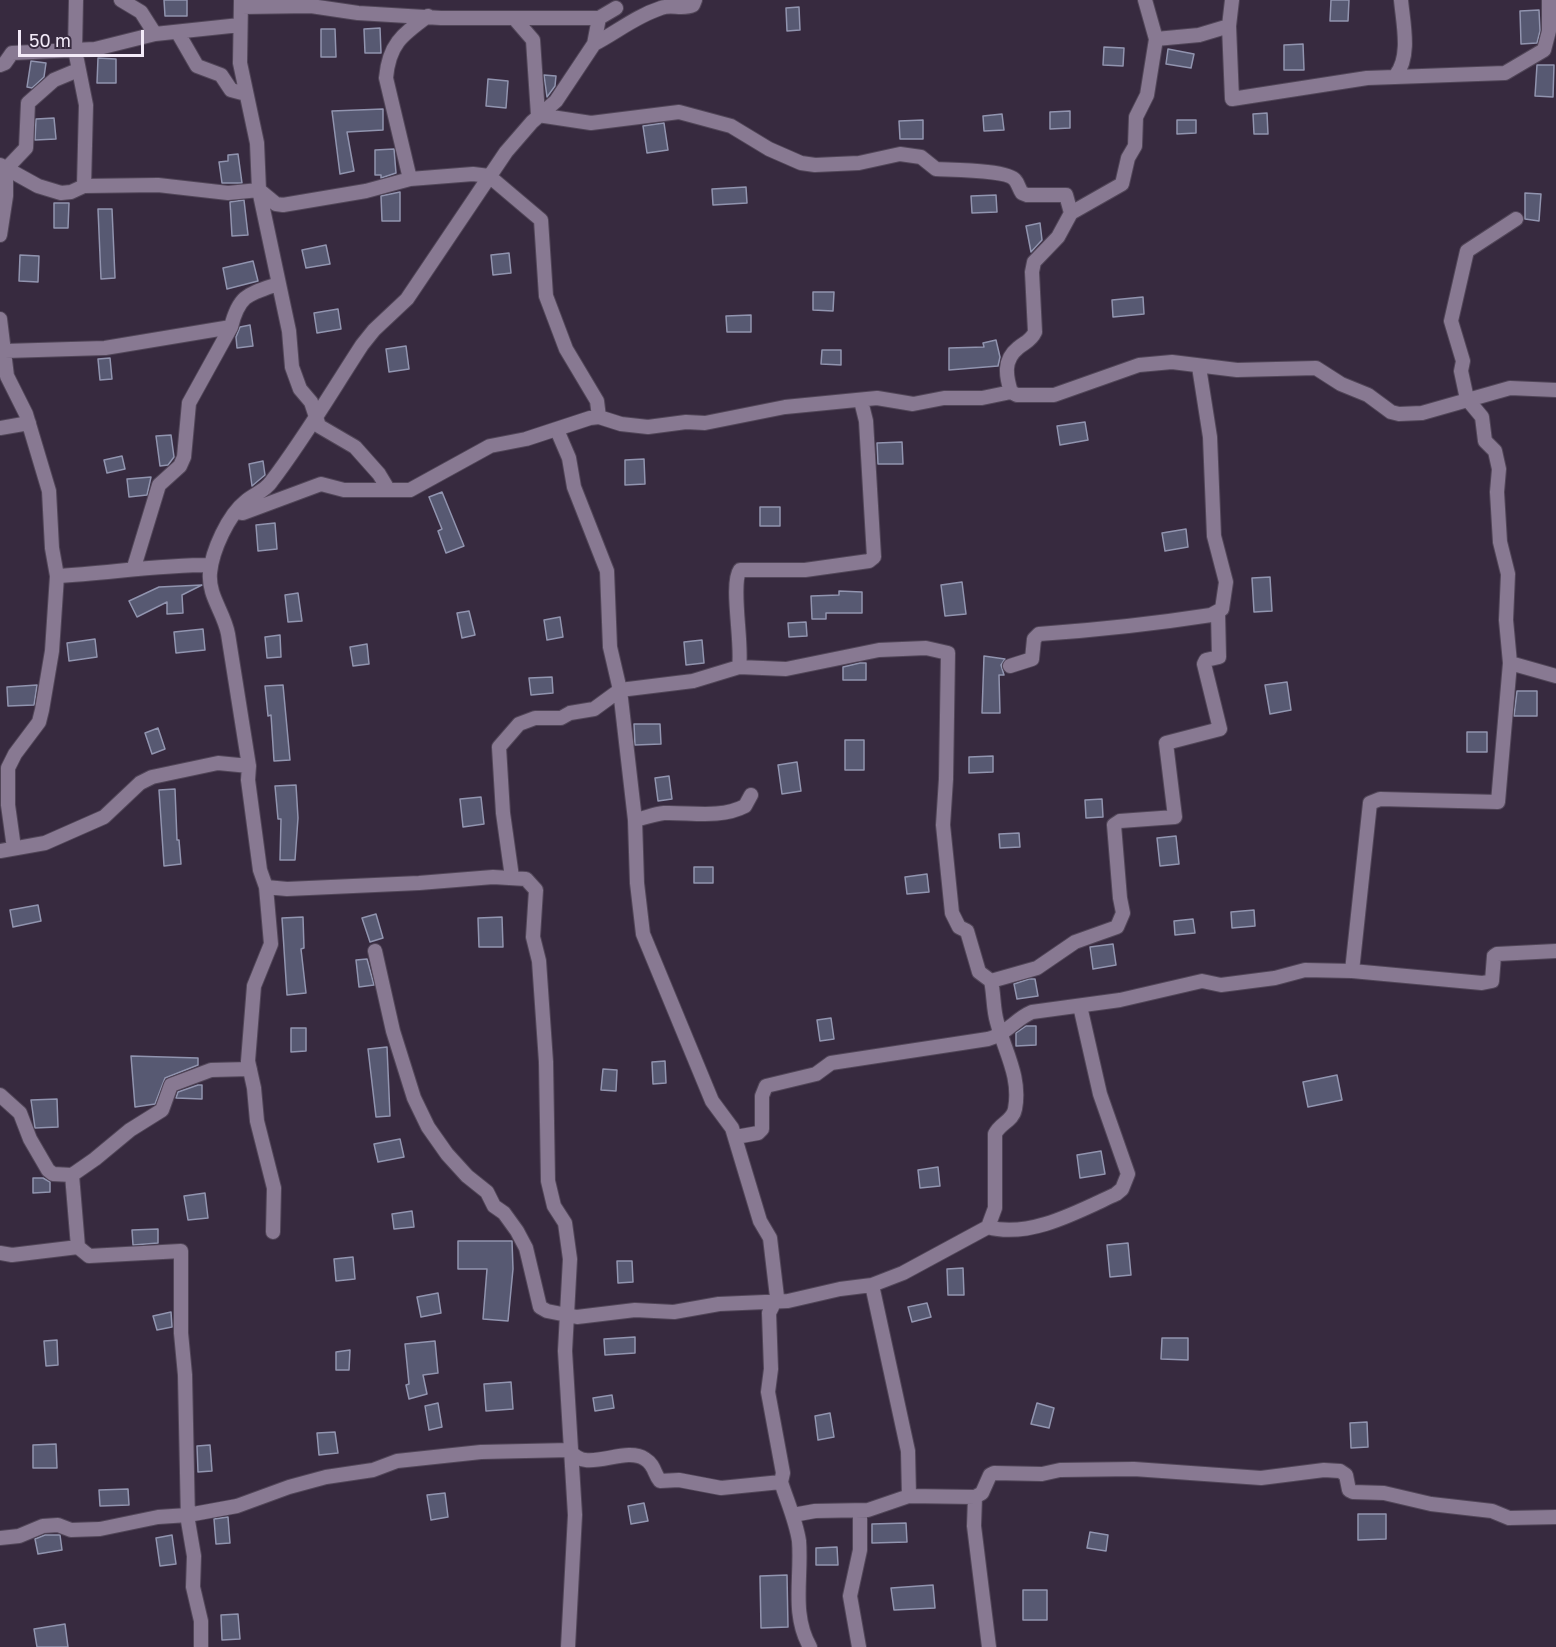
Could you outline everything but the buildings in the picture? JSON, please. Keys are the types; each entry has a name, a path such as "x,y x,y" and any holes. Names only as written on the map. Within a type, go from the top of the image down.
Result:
{"street":[{"path":"76,0 75,50 86,105 84,186"},
{"path":"121,0 141,12 155,34"},
{"path":"273,1232 274,1188 257,1121 250,1069 254,986 271,944 266,887 260,870 248,780 249,766 227,625 213,594 211,565 218,543 244,502 272,482 374,330 407,299 466,209 485,187 489,176 538,116 555,101 594,44 632,20 664,7 689,7 695,0"},
{"path":"1011,392 1007,380 1007,363 1017,348 1028,342 1035,332 1032,272 1035,262 1058,237 1071,213 1122,184 1128,158 1135,146 1136,117 1147,95 1155,39 1145,0"},
{"path":"1232,0 1229,26 1232,99 1402,72 1447,76 1505,73 1534,58 1548,42 1549,0"},
{"path":"1401,0 1404,41 1402,72"},
{"path":"388,489 379,474 355,447 325,431 314,417 311,402 300,389 292,367 290,336 259,190 256,143 240,63 241,4 294,5 358,13 428,16 599,18 618,4 632,20"},
{"path":"410,179 386,78 387,62 392,47 405,33 428,16"},
{"path":"514,18 533,40 538,116"},
{"path":"594,44 599,18"},
{"path":"0,65 5,63 12,53 95,49 155,34 240,25"},
{"path":"1155,39 1199,35 1229,26"},
{"path":"178,33 197,66 221,75 231,90 246,94"},
{"path":"3,167 26,148 28,103 54,80 78,70"},
{"path":"538,116 591,123 679,112 731,126 769,150 801,164 859,163 900,154 921,157 936,169 966,168 980,173 1003,173 1016,180 1022,193 1026,195 1066,195 1071,213"},
{"path":"3,167 38,186 61,193 71,192 84,186 158,185 228,193 259,190 276,204 283,205 366,191 410,179 473,174 489,176 541,220 546,296 566,349 597,401 599,417"},
{"path":"0,235 6,196 3,167"},
{"path":"1352,971 1370,803 1380,799 1498,802 1510,663 1507,632 1508,568 1500,542 1499,469 1495,450 1485,441 1482,417 1467,399 1461,371 1463,361 1451,321 1466,253 1516,219"},
{"path":"134,567 159,485 180,466 184,457 189,403 231,327 236,308 244,298 278,284"},
{"path":"0,318 7,376 29,423 49,491 52,548 57,576 52,651 39,722 15,754 8,768 7,849 45,843 104,817 140,783 152,777 218,762 249,766"},
{"path":"4,351 105,348 231,327"},
{"path":"237,512 243,513 321,484 344,490 410,490 490,446 557,430 569,423 599,417 621,424 648,427 692,422 705,423 785,407 878,398 903,404 925,403 944,398 982,398 1011,392 1017,395 1054,395 1139,365 1172,362 1198,367 1269,371 1316,368 1332,376 1341,384 1368,395 1391,412 1399,414 1422,413 1510,388 1556,390"},
{"path":"1010,666 1032,659 1034,639 1039,634 1123,628 1218,613 1222,609 1226,582 1214,536 1210,437 1198,367"},
{"path":"740,667 742,654 737,623 736,579 740,570 805,570 869,561 874,557 866,421 861,401"},
{"path":"0,428 29,423"},
{"path":"557,430 569,458 574,487 607,571 610,647 620,690 635,820 637,883 643,934 712,1101 736,1137 760,1221 770,1238 777,1297 769,1313 771,1369 768,1392 783,1473 781,1482 793,1515 798,1539 801,1631 810,1647"},
{"path":"57,576 100,574 134,567 211,565"},
{"path":"991,981 1037,968 1075,942 1117,927 1123,907 1120,898 1114,825 1120,821 1175,817 1166,743 1220,729 1204,664 1206,660 1219,657 1218,613"},
{"path":"512,877 503,813 499,744 516,725 536,718 561,718 567,713 594,709 620,690 693,681 740,667 786,669 879,650 926,648 948,653 947,769 942,825 952,913 959,927 967,931 979,972 991,981 1001,1036 1014,1071 1015,1111 1011,1118 998,1127 995,1134 995,1208 988,1227"},
{"path":"1510,663 1556,676"},
{"path":"635,820 656,814 689,815 731,810 745,806 751,795"},
{"path":"266,887 288,889 512,877 526,879 536,891 533,938 540,970 546,1062 549,1194 565,1223 569,1243 565,1351 575,1515 568,1647"},
{"path":"375,951 393,1031 414,1098 423,1117 447,1154 467,1176 487,1192 494,1206 504,1213 518,1231 526,1248 540,1307 547,1311 577,1317 635,1310 674,1312 719,1304 775,1304 840,1289 872,1285 913,1268 988,1227 1012,1229 1042,1224 1116,1194 1126,1181 1128,1174 1100,1094 1080,1006"},
{"path":"736,1137 758,1133 762,1129 762,1096 769,1084 816,1074 831,1064 850,1059 1001,1036 1022,1017 1032,1012 1080,1006 1202,981 1221,985 1275,978 1305,970 1352,971 1487,982 1494,977 1494,956 1497,954 1556,951"},
{"path":"0,1095 20,1113 30,1139 48,1170 53,1174 72,1175 130,1130 162,1110 171,1085 211,1070 250,1069"},
{"path":"72,1175 78,1247 88,1256 181,1251 181,1334 185,1375 188,1515 194,1556 192,1577 199,1609 201,1647"},
{"path":"0,1253 12,1255 78,1247"},
{"path":"872,1285 908,1451 909,1496"},
{"path":"0,1538 10,1538 31,1528 53,1524 71,1530 100,1529 158,1516 188,1515 237,1506 289,1487 326,1477 373,1470 397,1461 481,1452 570,1450"},
{"path":"570,1450 572,1454 584,1460 639,1456 651,1463 660,1481 679,1480 721,1488 781,1482"},
{"path":"793,1515 860,1511 894,1503 909,1496 975,1497 982,1493 990,1475 994,1473 1042,1474 1067,1470 1134,1469 1261,1478 1324,1470 1344,1473 1349,1490 1353,1492 1377,1491 1412,1501 1492,1511 1509,1518 1556,1517"},
{"path":"975,1497 974,1526 989,1647"},
{"path":"859,1647 850,1596 860,1550 860,1511"}]}
